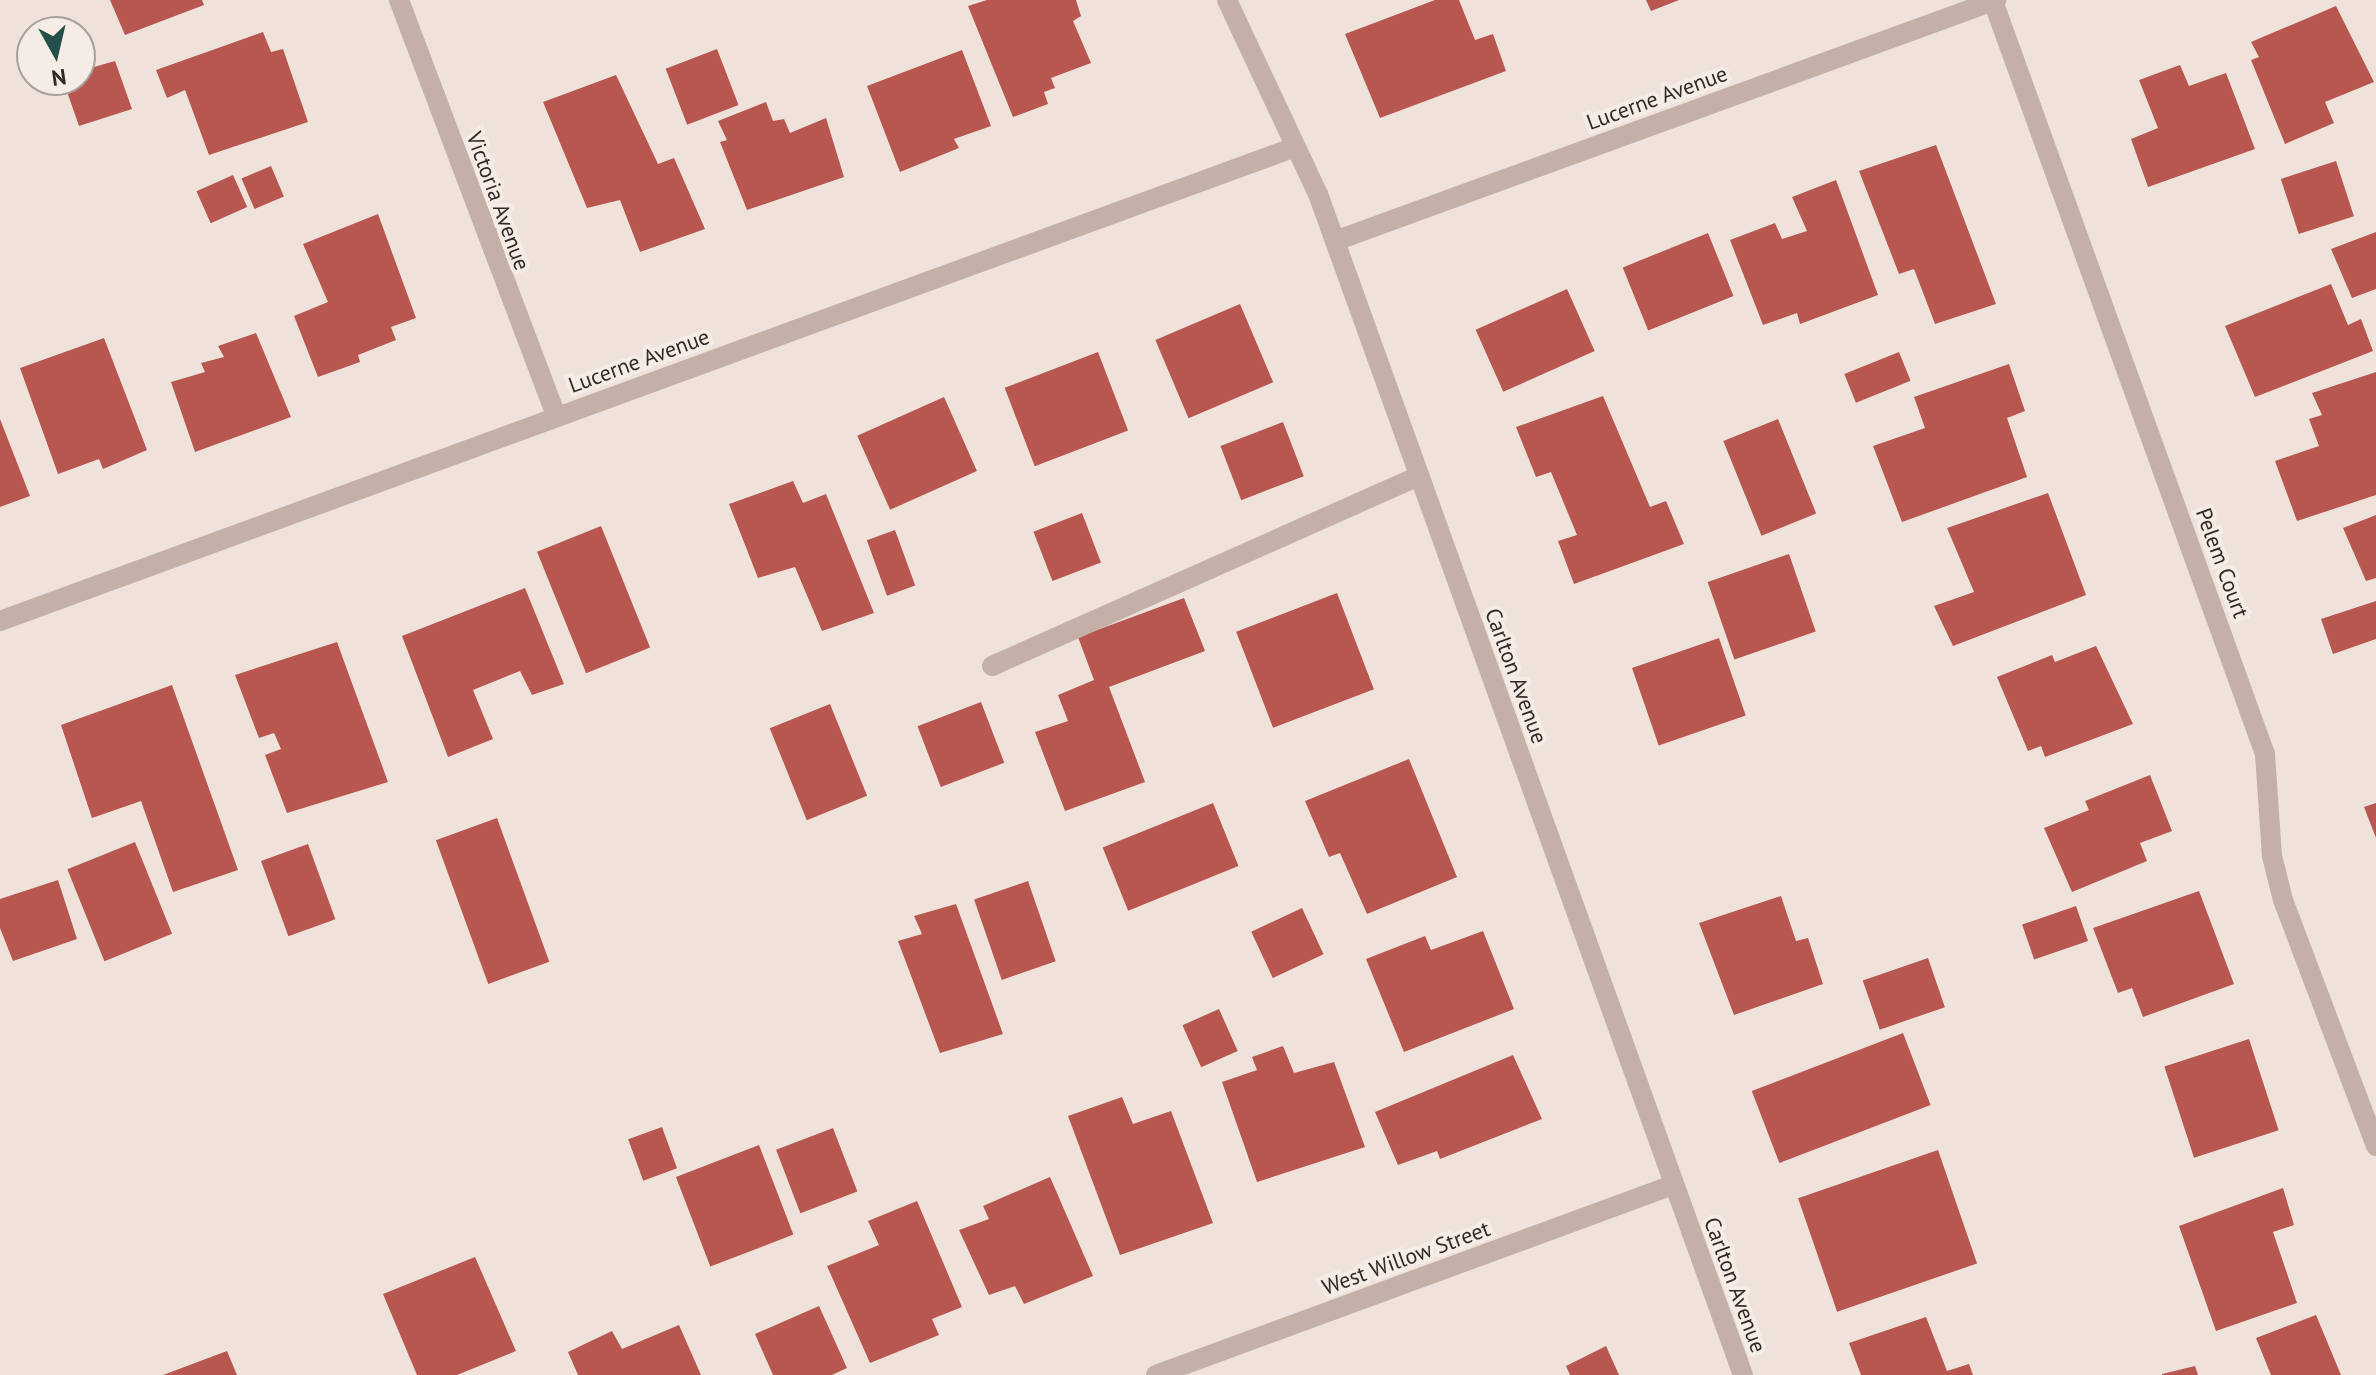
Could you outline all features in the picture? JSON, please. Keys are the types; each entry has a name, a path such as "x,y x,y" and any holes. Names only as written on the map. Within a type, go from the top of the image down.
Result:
{"street":[{"name":"Victoria Avenue","path":"399,0 556,416"},
{"name":"Carlton Avenue","path":"1227,0 1335,241 1743,1375"},
{"name":"Lucerne Avenue","path":"1335,241 1994,0"},
{"name":"Pelem Court","path":"1994,0 2265,754 2272,856 2283,900 2376,1146"},
{"name":"Lucerne Avenue","path":"0,621 1295,147"},
{"path":"992,666 1419,476"},
{"name":"West Willow Street","path":"1156,1375 1673,1185"}],"building":[{"path":"110,0 202,0 204,5 125,35"},
{"path":"987,0 1076,0 1081,16 1073,21 1091,63 1051,78 1055,88 1044,92 1048,104 1013,117 968,6"},
{"path":"1435,0 1459,0 1475,40 1493,34 1506,71 1380,118 1345,34"},
{"path":"1646,0 1679,0 1651,11"},
{"path":"2336,6 2374,82 2325,102 2334,123 2285,144 2251,60 2259,57 2251,42"},
{"path":"263,32 271,52 283,49 308,122 209,155 185,90 167,98 156,70"},
{"path":"717,49 739,105 687,125 666,69"},
{"path":"962,50 991,126 954,139 959,148 900,172 867,86"},
{"path":"115,61 132,109 79,126 69,96 96,96 96,66"},
{"path":"2180,65 2189,86 2226,73 2255,149 2148,187 2131,139 2158,128 2139,80"},
{"path":"616,75 658,164 674,158 705,229 640,252 620,200 587,208 543,102"},
{"path":"766,102 773,121 784,119 790,133 826,118 844,177 747,210 720,142 727,140 718,121"},
{"path":"1936,145 1996,304 1935,324 1914,269 1899,274 1859,171"},
{"path":"2336,161 2354,216 2299,234 2281,179"},
{"path":"271,166 284,196 254,209 242,179"},
{"path":"233,175 247,207 211,223 196,191"},
{"path":"1836,180 1878,295 1800,324 1797,313 1763,325 1730,240 1775,223 1782,239 1807,231 1792,197"},
{"path":"378,214 416,318 391,327 396,340 358,355 360,362 318,377 294,316 328,302 303,244"},
{"path":"2376,232 2376,289 2352,298 2331,249"},
{"path":"1708,233 1733,296 1648,331 1623,267"},
{"path":"2331,284 2348,325 2361,319 2373,351 2255,397 2225,326"},
{"path":"1567,289 1595,351 1503,392 1476,330"},
{"path":"1240,304 1273,382 1189,418 1155,340"},
{"path":"256,333 291,417 195,452 171,382 205,372 201,363 224,357 218,346"},
{"path":"104,338 147,450 103,469 99,459 58,474 20,368"},
{"path":"1098,352 1128,430 1035,466 1005,388"},
{"path":"1899,352 1911,381 1856,403 1844,374"},
{"path":"2009,364 2025,411 2007,418 2027,477 1902,522 1873,446 1925,428 1914,397"},
{"path":"2376,372 2376,495 2297,521 2275,461 2319,446 2309,419 2322,415 2312,393"},
{"path":"1603,396 1650,507 1666,501 1684,544 1574,584 1558,541 1577,535 1551,472 1536,477 1516,427"},
{"path":"944,397 977,471 890,510 857,436"},
{"path":"0,419 30,496 0,507"},
{"path":"1778,419 1816,514 1762,536 1723,441"},
{"path":"1283,422 1304,476 1241,500 1220,446"},
{"path":"793,481 803,503 826,494 874,613 822,631 795,567 758,578 729,504"},
{"path":"2048,493 2086,595 1953,646 1934,606 1974,592 1947,528"},
{"path":"1082,513 1101,562 1052,581 1033,532"},
{"path":"2376,515 2376,578 2366,581 2343,528"},
{"path":"601,526 650,647 586,673 537,552"},
{"path":"895,530 915,585 887,596 867,540"},
{"path":"1789,554 1816,632 1734,660 1708,582"},
{"path":"525,588 564,684 532,695 520,671 473,690 493,739 448,757 402,636"},
{"path":"1337,593 1374,689 1273,728 1236,632"},
{"path":"1184,598 1205,651 1109,687 1145,782 1065,811 1035,732 1068,721 1058,695 1094,680 1078,637"},
{"path":"2376,601 2376,639 2333,654 2321,619"},
{"path":"1719,638 1746,716 1659,745 1632,668"},
{"path":"337,642 388,782 287,813 265,755 281,749 274,733 259,738 235,675"},
{"path":"2096,646 2133,724 2045,757 2041,746 2028,751 1997,677 2052,655 2055,662"},
{"path":"172,685 238,870 173,892 141,801 92,818 61,725"},
{"path":"981,702 1004,763 941,787 918,726"},
{"path":"830,704 867,796 807,820 770,728"},
{"path":"1409,759 1457,877 1367,914 1340,853 1329,857 1305,801"},
{"path":"2150,775 2172,831 2140,843 2147,861 2072,892 2044,828 2089,810 2085,801"},
{"path":"1213,803 1238,866 1128,911 1103,848"},
{"path":"2376,803 2376,838 2364,807"},
{"path":"497,818 549,962 488,984 436,840"},
{"path":"135,842 172,934 104,961 67,869"},
{"path":"308,844 335,919 288,936 261,861"},
{"path":"58,880 77,939 13,961 0,928 0,899"},
{"path":"1028,881 1056,961 1002,980 974,900"},
{"path":"2199,891 2234,984 2143,1017 2132,988 2118,993 2093,928"},
{"path":"1781,896 1796,941 1808,938 1823,984 1734,1015 1699,923"},
{"path":"956,904 1003,1034 940,1053 898,941 922,934 914,916"},
{"path":"2076,906 2088,941 2034,960 2022,925"},
{"path":"1302,908 1324,954 1273,978 1251,932"},
{"path":"1483,931 1514,1009 1404,1052 1366,959 1425,936 1431,950"},
{"path":"1928,958 1945,1007 1880,1030 1863,980"},
{"path":"1219,1009 1238,1051 1201,1067 1182,1025"},
{"path":"1903,1033 1931,1105 1779,1163 1752,1091"},
{"path":"2249,1039 2279,1130 2194,1158 2164,1067"},
{"path":"1283,1046 1294,1073 1334,1062 1365,1147 1257,1182 1222,1082 1257,1070 1252,1057"},
{"path":"1513,1055 1542,1119 1440,1159 1437,1151 1398,1165 1375,1112"},
{"path":"1122,1097 1133,1124 1171,1111 1213,1223 1120,1255 1068,1116"},
{"path":"662,1127 677,1168 643,1181 628,1139"},
{"path":"833,1128 857,1191 800,1213 776,1150"},
{"path":"759,1145 793,1235 710,1267 676,1177"},
{"path":"1938,1150 1977,1263 1837,1312 1798,1198"},
{"path":"1050,1177 1093,1276 1024,1304 1015,1286 989,1295 959,1230 989,1219 983,1206"},
{"path":"2283,1188 2294,1225 2273,1232 2297,1303 2216,1331 2179,1226"},
{"path":"917,1201 962,1307 932,1319 939,1335 870,1363 827,1266 879,1245 868,1221"},
{"path":"475,1257 516,1351 457,1375 417,1375 383,1294"},
{"path":"819,1306 847,1368 832,1375 773,1375 755,1334"},
{"path":"2316,1315 2341,1375 2271,1375 2256,1338"},
{"path":"1926,1317 1947,1371 1969,1364 1973,1375 1861,1375 1849,1343"},
{"path":"679,1325 701,1375 578,1375 568,1352 612,1331 622,1349"},
{"path":"1606,1346 1619,1375 1570,1375 1566,1366"},
{"path":"227,1351 237,1375 163,1375"},
{"path":"2195,1366 2198,1375 2162,1375 2162,1374"}]}
